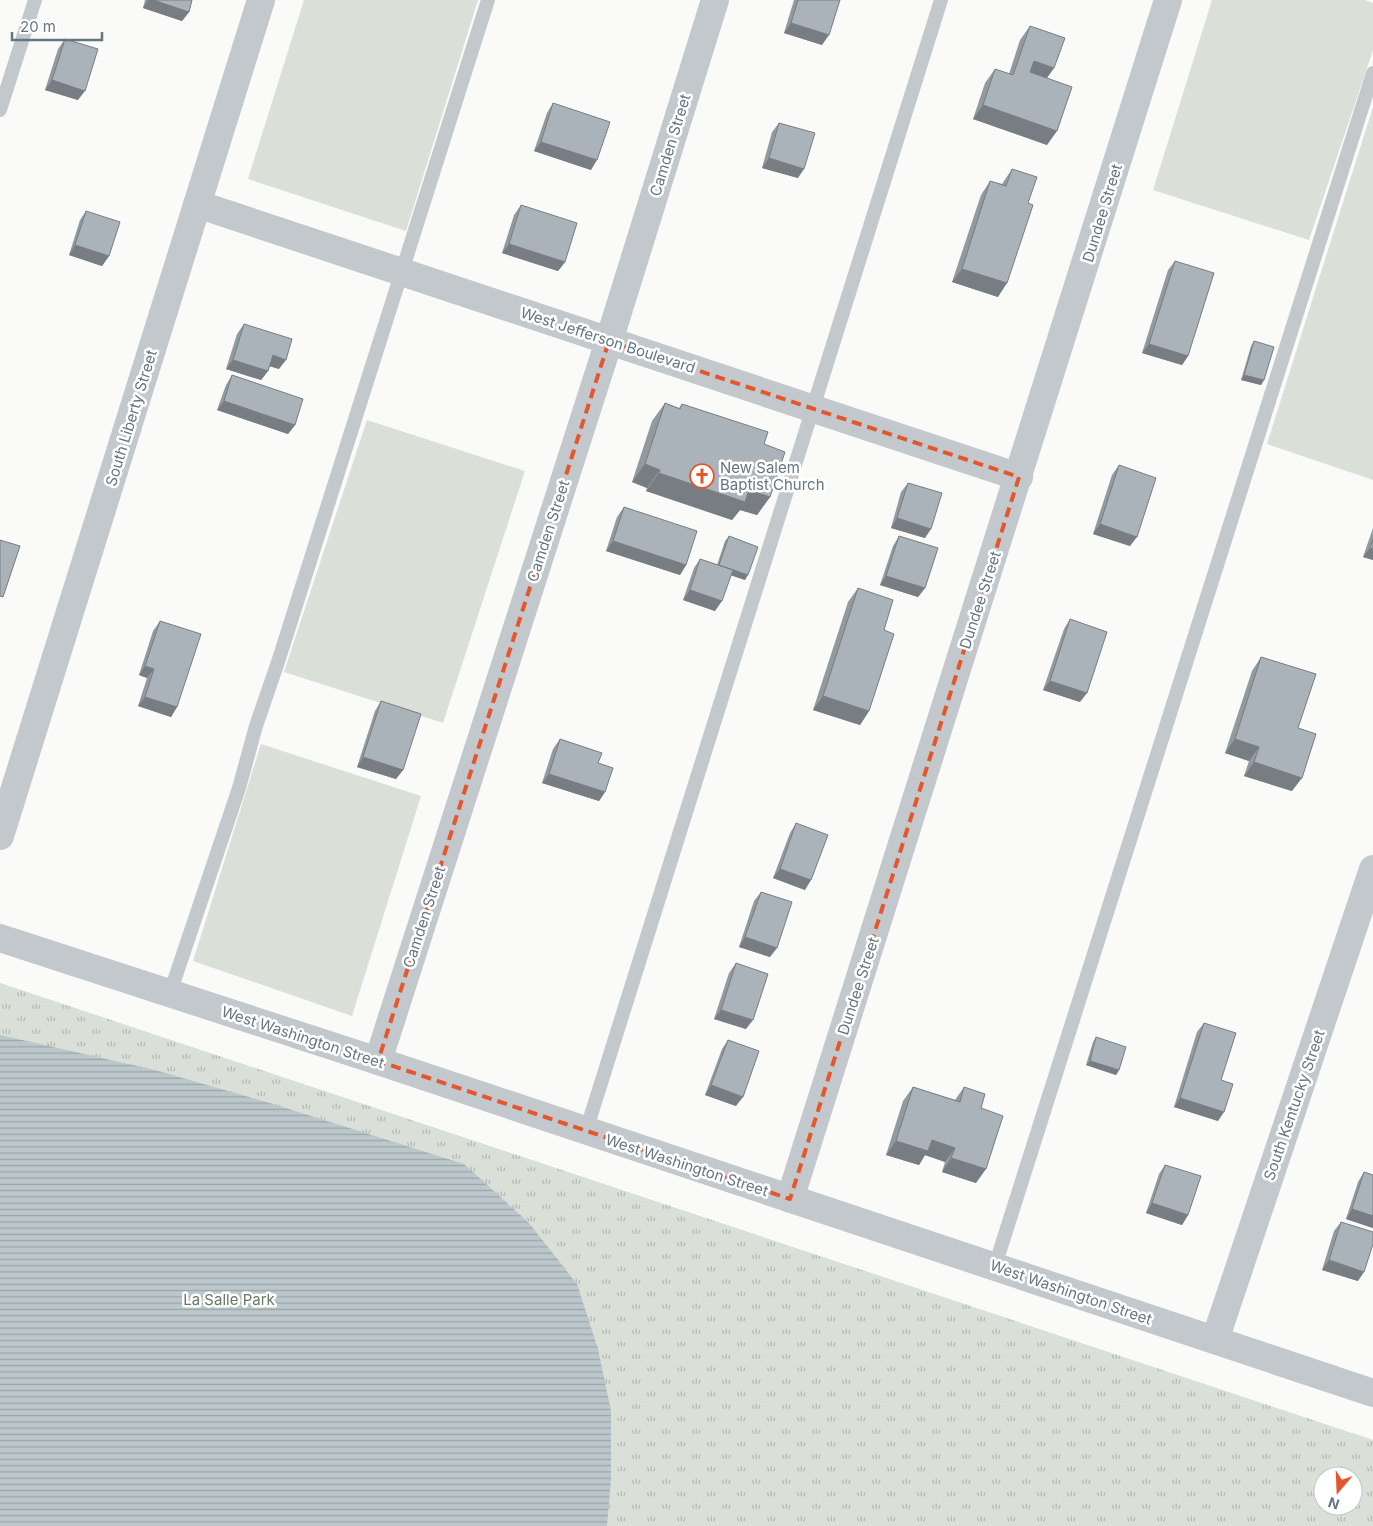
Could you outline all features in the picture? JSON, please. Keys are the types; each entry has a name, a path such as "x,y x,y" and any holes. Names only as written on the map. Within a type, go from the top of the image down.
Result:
{"street":[{"name":"South Liberty Street","path":"0,836 261,0"},
{"name":"Camden Street","path":"378,1061 609,341 715,0"},
{"name":"Dundee Street","path":"790,1199 1168,0"},
{"name":"West Jefferson Boulevard","path":"197,204 1019,476"},
{"name":"South Kentucky Street","path":"1215,1340 1373,869"},
{"name":"West Washington Street","path":"0,938 378,1061 1373,1393"}],"lane":[{"path":"0,110 35,0"},
{"path":"170,993 240,788 256,726 488,0"},
{"path":"586,1131 941,0"},
{"path":"995,1266 1373,73"}],"highlighted area":[{"path":"609,341 1019,477 790,1199 378,1061"}],"green space":[{"path":"304,0 478,0 406,231 248,179"},
{"path":"1212,0 1365,0 1373,3 1373,50 1309,240 1153,190"},
{"path":"1373,107 1373,480 1267,444"},
{"path":"367,420 525,471 443,723 284,672"},
{"path":"261,744 421,796 352,1016 193,961"},
{"name":"La Salle Park","path":"0,983 1373,1440 1373,1526 0,1526"}],"shaded area":[{"path":"0,1035 155,1070 273,1104 464,1164 529,1223 577,1284 598,1349 611,1411 611,1480 607,1526 0,1526"}],"building":[{"path":"153,0 192,0 189,12"},
{"path":"798,0 840,0 829,35 791,23"},
{"path":"1030,26 1065,38 1054,68 1034,61 1030,72 1072,87 1057,131 983,105 995,69 1013,75"},
{"path":"65,39 98,49 85,91 52,80"},
{"path":"553,103 610,122 597,160 541,142"},
{"path":"779,123 815,133 804,169 769,158"},
{"path":"1012,169 1037,177 1028,203 1033,205 1007,283 962,269 990,181 1006,186"},
{"path":"521,205 577,223 565,262 509,244"},
{"path":"86,211 120,222 109,256 75,245"},
{"path":"1175,261 1214,273 1188,356 1149,344"},
{"path":"244,324 292,339 286,360 273,355 268,371 233,360"},
{"path":"1254,341 1274,347 1264,380 1244,375"},
{"path":"232,375 303,399 295,425 224,401"},
{"name":"New Salem Baptist Church","path":"665,403 680,409 682,404 768,432 764,444 785,452 770,497 749,490 745,502 659,473 660,470 645,464"},
{"path":"1119,465 1156,478 1137,537 1100,524"},
{"path":"908,483 942,493 931,529 897,518"},
{"path":"624,507 697,531 686,565 613,541"},
{"path":"729,536 758,547 748,575 719,565"},
{"path":"899,536 938,548 925,588 886,576"},
{"path":"0,540 20,546 3,597 0,596"},
{"path":"700,559 733,570 722,601 690,590"},
{"path":"858,588 893,600 884,630 894,634 869,711 823,696"},
{"path":"1070,619 1107,632 1087,693 1050,681"},
{"path":"160,621 201,634 177,707 145,697 154,669 145,666"},
{"path":"1261,657 1316,674 1298,728 1316,734 1302,778 1254,762 1259,747 1235,739"},
{"path":"381,701 421,714 403,770 363,757"},
{"path":"560,739 602,753 598,763 613,768 605,792 549,774"},
{"path":"796,823 828,835 811,880 780,869"},
{"path":"761,892 792,902 777,948 745,937"},
{"path":"736,963 768,974 753,1020 721,1010"},
{"path":"1204,1023 1236,1033 1221,1080 1233,1084 1224,1112 1180,1098"},
{"path":"1096,1037 1126,1047 1119,1070 1090,1061"},
{"path":"728,1040 759,1051 743,1097 711,1085"},
{"path":"913,1087 960,1102 964,1087 985,1094 981,1108 1003,1116 986,1169 951,1158 955,1148 932,1140 928,1151 896,1141"},
{"path":"1165,1165 1201,1176 1188,1215 1152,1203"},
{"path":"1364,1172 1373,1175 1373,1216 1352,1209"},
{"path":"1341,1222 1373,1232 1373,1244 1364,1272 1329,1260"}],"place":[{"name":"New Salem Baptist Church","path":"702,476"}]}
